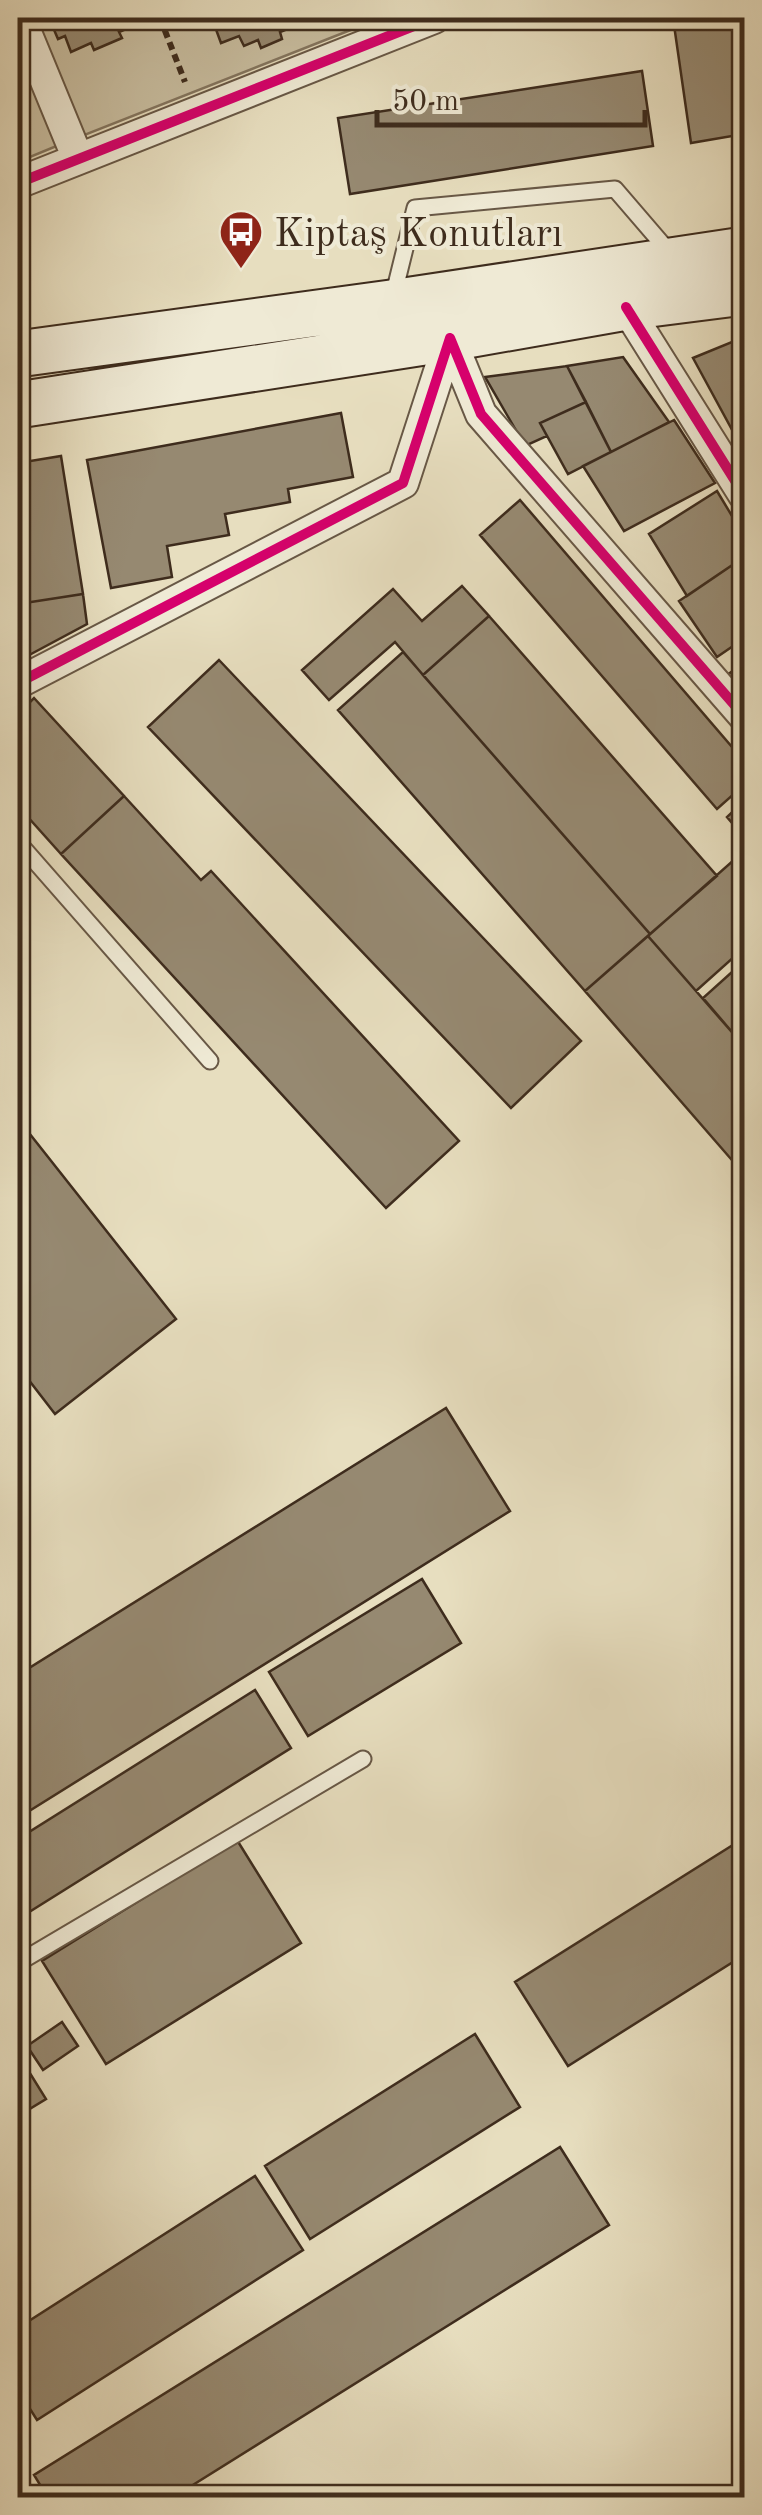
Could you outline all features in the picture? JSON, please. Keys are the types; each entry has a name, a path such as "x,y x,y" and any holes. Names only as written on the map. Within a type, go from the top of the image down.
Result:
{"main road":[{"path":"18,354 392,304 744,250"},
{"path":"18,404 744,292"}],"street":[{"path":"20,18 78,159"},
{"path":"18,183 419,20"},
{"path":"626,308 744,495"},
{"path":"18,683 403,483 450,338"},
{"path":"450,338 481,414 744,716"}],"lane":[{"path":"392,304 414,208 615,190 676,260"},
{"path":"18,842 210,1061"},
{"path":"18,1964 364,1758"}],"path":[{"path":"160,18 197,112"}],"shaded area":[{"path":"33,18 381,18 82,136"},
{"path":"18,43 59,145 18,162"}],"building":[{"path":"49,18 136,18 138,24 119,32 122,38 94,50 91,43 71,52 65,36 58,39"},
{"path":"220,18 315,18 280,32 282,39 261,48 258,40 244,46 239,36 221,43 214,24"},
{"path":"673,18 744,18 744,134 691,143"},
{"path":"642,71 653,146 350,194 338,118"},
{"path":"744,337 744,433 736,437 693,358"},
{"path":"623,357 669,422 611,452 567,366"},
{"path":"567,366 586,402 540,423 547,436 525,446 485,377"},
{"path":"586,402 611,452 568,474 540,423"},
{"path":"341,413 353,477 288,489 290,502 225,514 229,535 167,546 172,577 111,588 87,460"},
{"path":"674,420 715,483 624,531 583,466"},
{"path":"61,456 83,594 18,604 18,463"},
{"path":"717,491 744,536 744,557 687,596 649,534"},
{"path":"520,500 744,761 744,785 717,809 480,535"},
{"path":"744,557 744,644 739,642 717,657 679,601"},
{"path":"462,586 489,616 423,675 395,642 329,700 302,670 393,589 422,621"},
{"path":"83,594 87,624 18,661 18,604"},
{"path":"489,616 717,876 650,934 423,675"},
{"path":"403,652 650,934 585,991 338,710"},
{"path":"219,660 581,1041 511,1108 148,727"},
{"path":"744,663 744,696 727,675"},
{"path":"34,698 124,796 61,854 18,806 18,714"},
{"path":"124,796 201,880 211,871 459,1141 386,1208 61,854"},
{"path":"744,801 744,837 727,817"},
{"path":"744,851 744,948 696,991 648,936"},
{"path":"648,936 744,1046 744,1174 585,991"},
{"path":"744,965 744,1046 703,998"},
{"path":"18,1119 176,1319 55,1414 18,1366"},
{"path":"446,1408 510,1511 18,1818 18,1675"},
{"path":"422,1579 461,1643 308,1736 269,1672"},
{"path":"255,1690 291,1748 18,1919 18,1839"},
{"path":"744,1838 744,1955 568,2066 515,1982"},
{"path":"237,1840 301,1943 106,2064 42,1961"},
{"path":"62,2022 78,2046 43,2070 27,2046"},
{"path":"475,2034 520,2107 310,2239 265,2166"},
{"path":"18,2054 46,2099 18,2116"},
{"path":"560,2147 609,2225 172,2498 48,2498 34,2475"},
{"path":"255,2176 303,2250 37,2420 18,2390 18,2328"}],"cycle path":[{"path":"18,183 434,18"},
{"path":"626,307 744,495"},
{"path":"450,338 481,414 744,716"},
{"path":"18,683 403,483 450,338"}],"place":[{"name":"Kiptaş Konutları","path":"241,270"}]}
